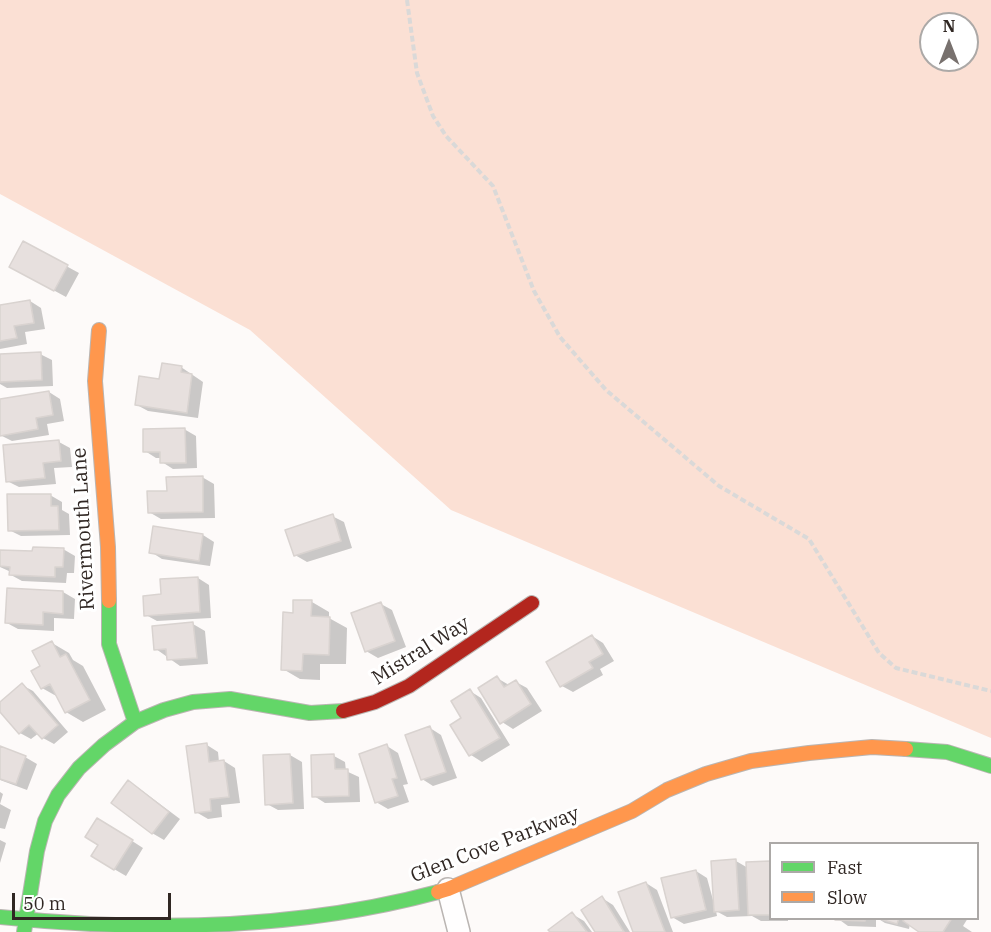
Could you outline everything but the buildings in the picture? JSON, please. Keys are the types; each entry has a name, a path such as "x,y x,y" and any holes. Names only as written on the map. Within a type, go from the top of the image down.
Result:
{"street":[{"name":"Rivermouth Lane","path":"99,330 95,381 108,547 109,644 135,722"},
{"name":"Mistral Way","path":"25,927 37,851 45,821 58,795 79,768 135,722 164,710 193,702 230,699 310,713 339,712 375,702 409,686 532,603"},
{"name":"Glen Cove Parkway","path":"0,917 25,927 98,930 166,931 265,926 389,905 448,889 632,812 667,790 706,774 751,761 872,747 947,752 991,766"},
{"path":"448,889 459,932"}],"path":[{"path":"406,0 417,73 433,117 446,136 493,186 534,291 560,337 606,390 719,486 809,539 879,653 896,668 991,692"}],"shaded area":[{"path":"0,0 991,0 991,738 451,510 250,330 0,194"}],"traffic: fast":[{"path":"109,601 109,644 135,722"},
{"path":"24,932 37,851 45,821 58,795 79,768 104,745 135,722 164,710 193,702 230,699 310,713 343,711"},
{"path":"906,749 947,752 991,766"},
{"path":"0,917 54,922 165,926 275,921 385,905 438,892"}],"traffic: slow":[{"path":"99,330 95,381 108,547 109,601"},
{"path":"438,892 632,811 667,790 706,774 751,761 809,753 872,747 906,749"}],"traffic: jam":[{"path":"343,711 375,702 409,686 532,603"}]}
